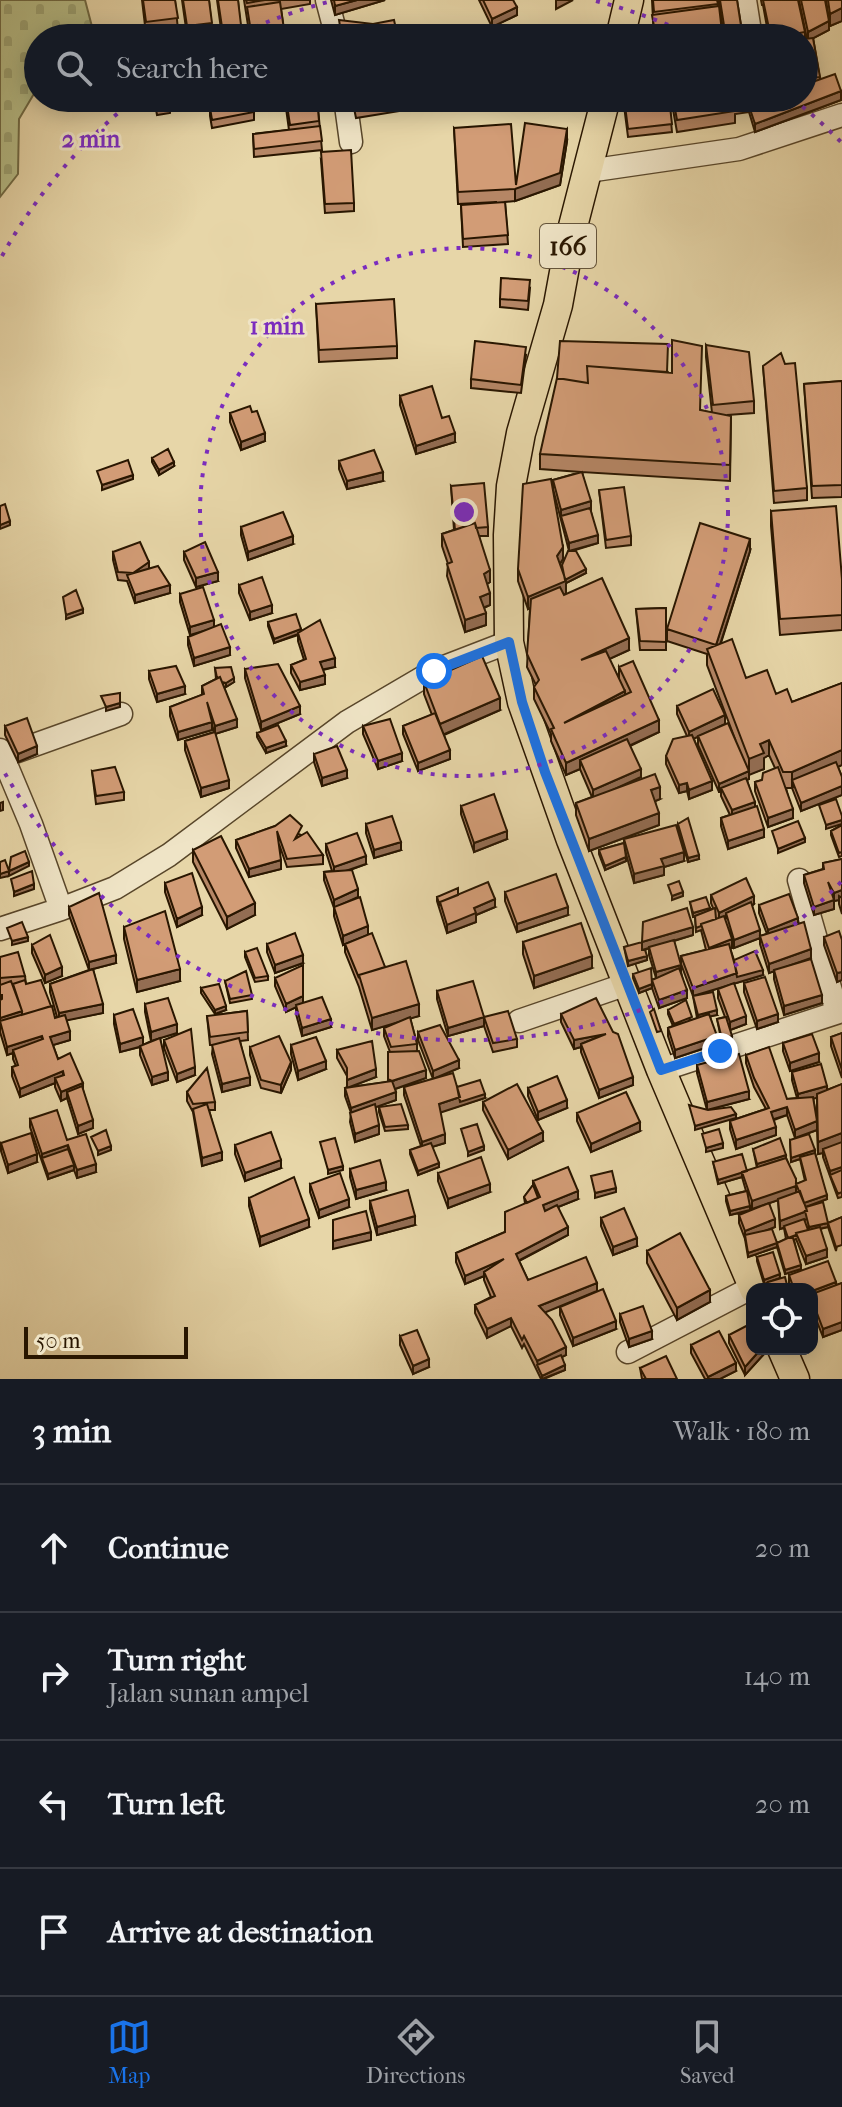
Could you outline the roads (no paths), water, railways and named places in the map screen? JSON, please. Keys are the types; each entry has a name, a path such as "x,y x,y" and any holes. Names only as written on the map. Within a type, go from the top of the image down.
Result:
{"main road":[{"path":"623,24 629,0"},
{"name":"166","path":"603,112 571,234 558,305 521,433 511,486 509,642 522,702 545,772 661,1070 752,1283"},
{"path":"785,1355 795,1379"}],"street":[{"path":"327,0 333,24"},
{"path":"745,0 749,24"},
{"path":"347,112 351,142"},
{"path":"586,180 739,149 842,115"},
{"path":"0,929 115,888 169,855 297,758 383,701 434,671 509,642"},
{"path":"61,909 31,824 1,753 121,714"},
{"path":"661,1070 840,1011 799,880"},
{"path":"519,1021 627,984"},
{"path":"628,1352 746,1292"}]}
